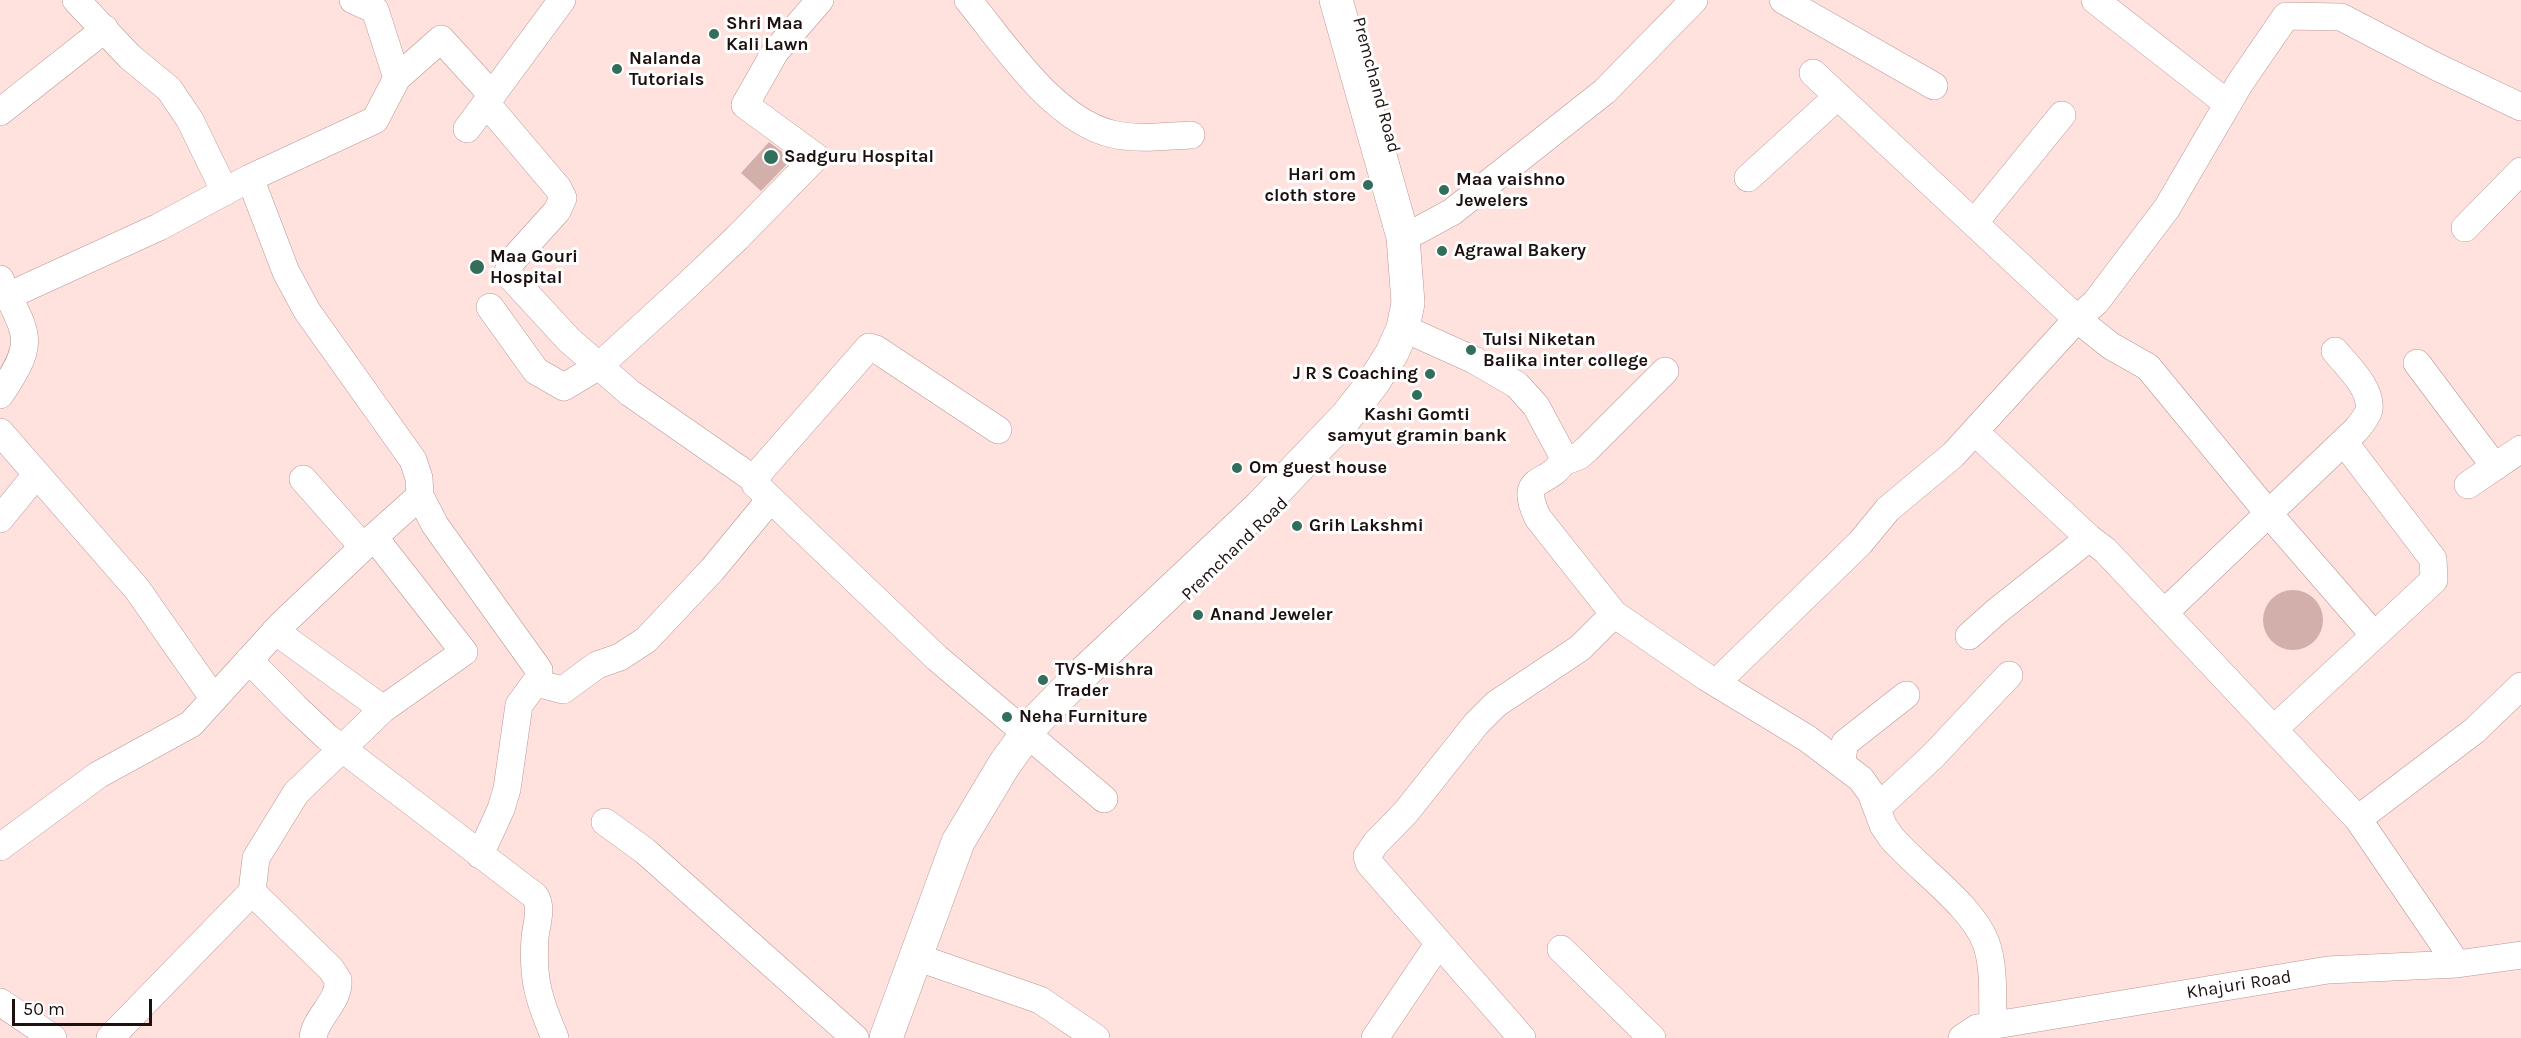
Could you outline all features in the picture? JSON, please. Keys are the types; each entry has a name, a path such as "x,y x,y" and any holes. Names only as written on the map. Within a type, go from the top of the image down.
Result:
{"highway":[{"name":"Premchand Road","path":"1336,0 1403,237 1411,331"},
{"name":"Premchand Road","path":"886,1038 958,842 998,775 1034,739 1074,682 1261,506 1346,417 1373,383 1392,353 1411,331 1424,306 1424,280 1417,231 1353,0"}],"street":[{"path":"76,0 122,50 169,89 178,101 225,192"},
{"path":"353,0 375,10 397,78"},
{"path":"467,129 562,0"},
{"path":"490,307 536,371 564,387 599,366 703,271 816,157 745,105 775,52 820,0"},
{"path":"968,0 1023,67 1052,99 1073,116 1092,127 1112,134 1138,137 1191,135"},
{"path":"1417,231 1452,212 1605,91 1694,0"},
{"path":"1783,0 1934,87"},
{"path":"2095,0 2228,104"},
{"path":"1716,683 1860,543 1888,509 1953,455 2077,319 2096,302 2167,208 2228,104 2286,16 2341,17 2521,107"},
{"path":"0,112 105,29"},
{"path":"0,395 22,360 26,349 21,323 4,287 159,227 250,178 375,120 397,78 441,39 558,188 563,198 557,211 514,257 508,272 569,340 630,393 762,490 937,658 1104,799"},
{"path":"1813,73 2077,319 2111,346 2148,367 2269,514 2374,635"},
{"path":"1748,178 1838,96"},
{"path":"1974,223 2062,116"},
{"path":"2465,228 2521,171"},
{"path":"250,178 286,272 308,311 413,460 419,477 420,496 435,525 539,670 536,683 519,705 507,789 501,809 480,855"},
{"path":"1411,331 1474,360 1517,385 1536,406 1563,454 1563,462"},
{"path":"536,683 563,690 597,664 631,651 664,622 762,490 777,451 869,347 876,349 998,430"},
{"path":"2164,613 2356,430 2369,409 2368,396 2336,351"},
{"path":"2417,363 2495,467"},
{"path":"1665,371 1587,449 1579,456 1563,462 1532,488 1529,498 1538,518 1614,614 1716,683 1808,739 1867,786 1884,825 1900,848 1969,915 1980,930 1987,944 1991,964 1993,1026"},
{"path":"0,432 137,589 213,699"},
{"path":"1975,432 2089,538 2105,550 2358,819 2457,964"},
{"path":"2274,729 2434,580 2433,559 2343,442"},
{"path":"2468,486 2521,449"},
{"path":"0,519 36,475"},
{"path":"110,1038 252,892 256,858 297,793 383,709 464,652 368,542 303,478"},
{"path":"0,848 98,775 191,724 275,631 420,496"},
{"path":"1969,636 2089,538"},
{"path":"1522,1038 1369,863 1367,856 1406,812 1476,724 1505,698 1580,648 1614,614"},
{"path":"275,631 383,709"},
{"path":"249,660 308,720 530,892 538,901 535,979 540,1003 555,1038"},
{"path":"1877,808 1933,756 2009,675"},
{"path":"2358,819 2475,731 2521,686"},
{"path":"1841,763 1845,743 1906,695"},
{"path":"605,822 645,851 855,1038"},
{"path":"252,892 331,969 338,980 336,994 316,1026 313,1038"},
{"path":"1375,1038 1439,943"},
{"path":"1561,949 1652,1038"},
{"name":"Khajuri Road","path":"1962,1038 1977,1028 2328,970 2457,964 2521,955"},
{"path":"916,957 1040,1000 1096,1038"},
{"path":"0,1002 53,1038"}],"building":[{"path":"769,142 792,159 761,191 741,173"},
{"path":"2287,590 2299,590 2315,598 2321,608 2323,620 2321,632 2315,642 2299,650 2287,650 2271,642 2263,626 2263,614 2271,598"}],"place":[{"name":"Shri Maa Kali Lawn","path":"714,34"},
{"name":"Nalanda Tutorials","path":"617,69"},
{"name":"Sadguru Hospital","path":"771,157"},
{"name":"Hari om cloth store","path":"1368,185"},
{"name":"Maa vaishno Jewelers","path":"1444,190"},
{"name":"Agrawal Bakery","path":"1442,251"},
{"name":"Maa Gouri Hospital","path":"477,267"},
{"name":"Tulsi Niketan Balika inter college","path":"1471,350"},
{"name":"J R S Coaching","path":"1430,374"},
{"name":"Kashi Gomti samyut gramin bank","path":"1417,395"},
{"name":"Om guest house","path":"1237,468"},
{"name":"Grih Lakshmi","path":"1297,526"},
{"name":"Anand Jeweler","path":"1198,615"},
{"name":"TVS-Mishra Trader","path":"1043,680"},
{"name":"Neha Furniture","path":"1007,717"}]}
